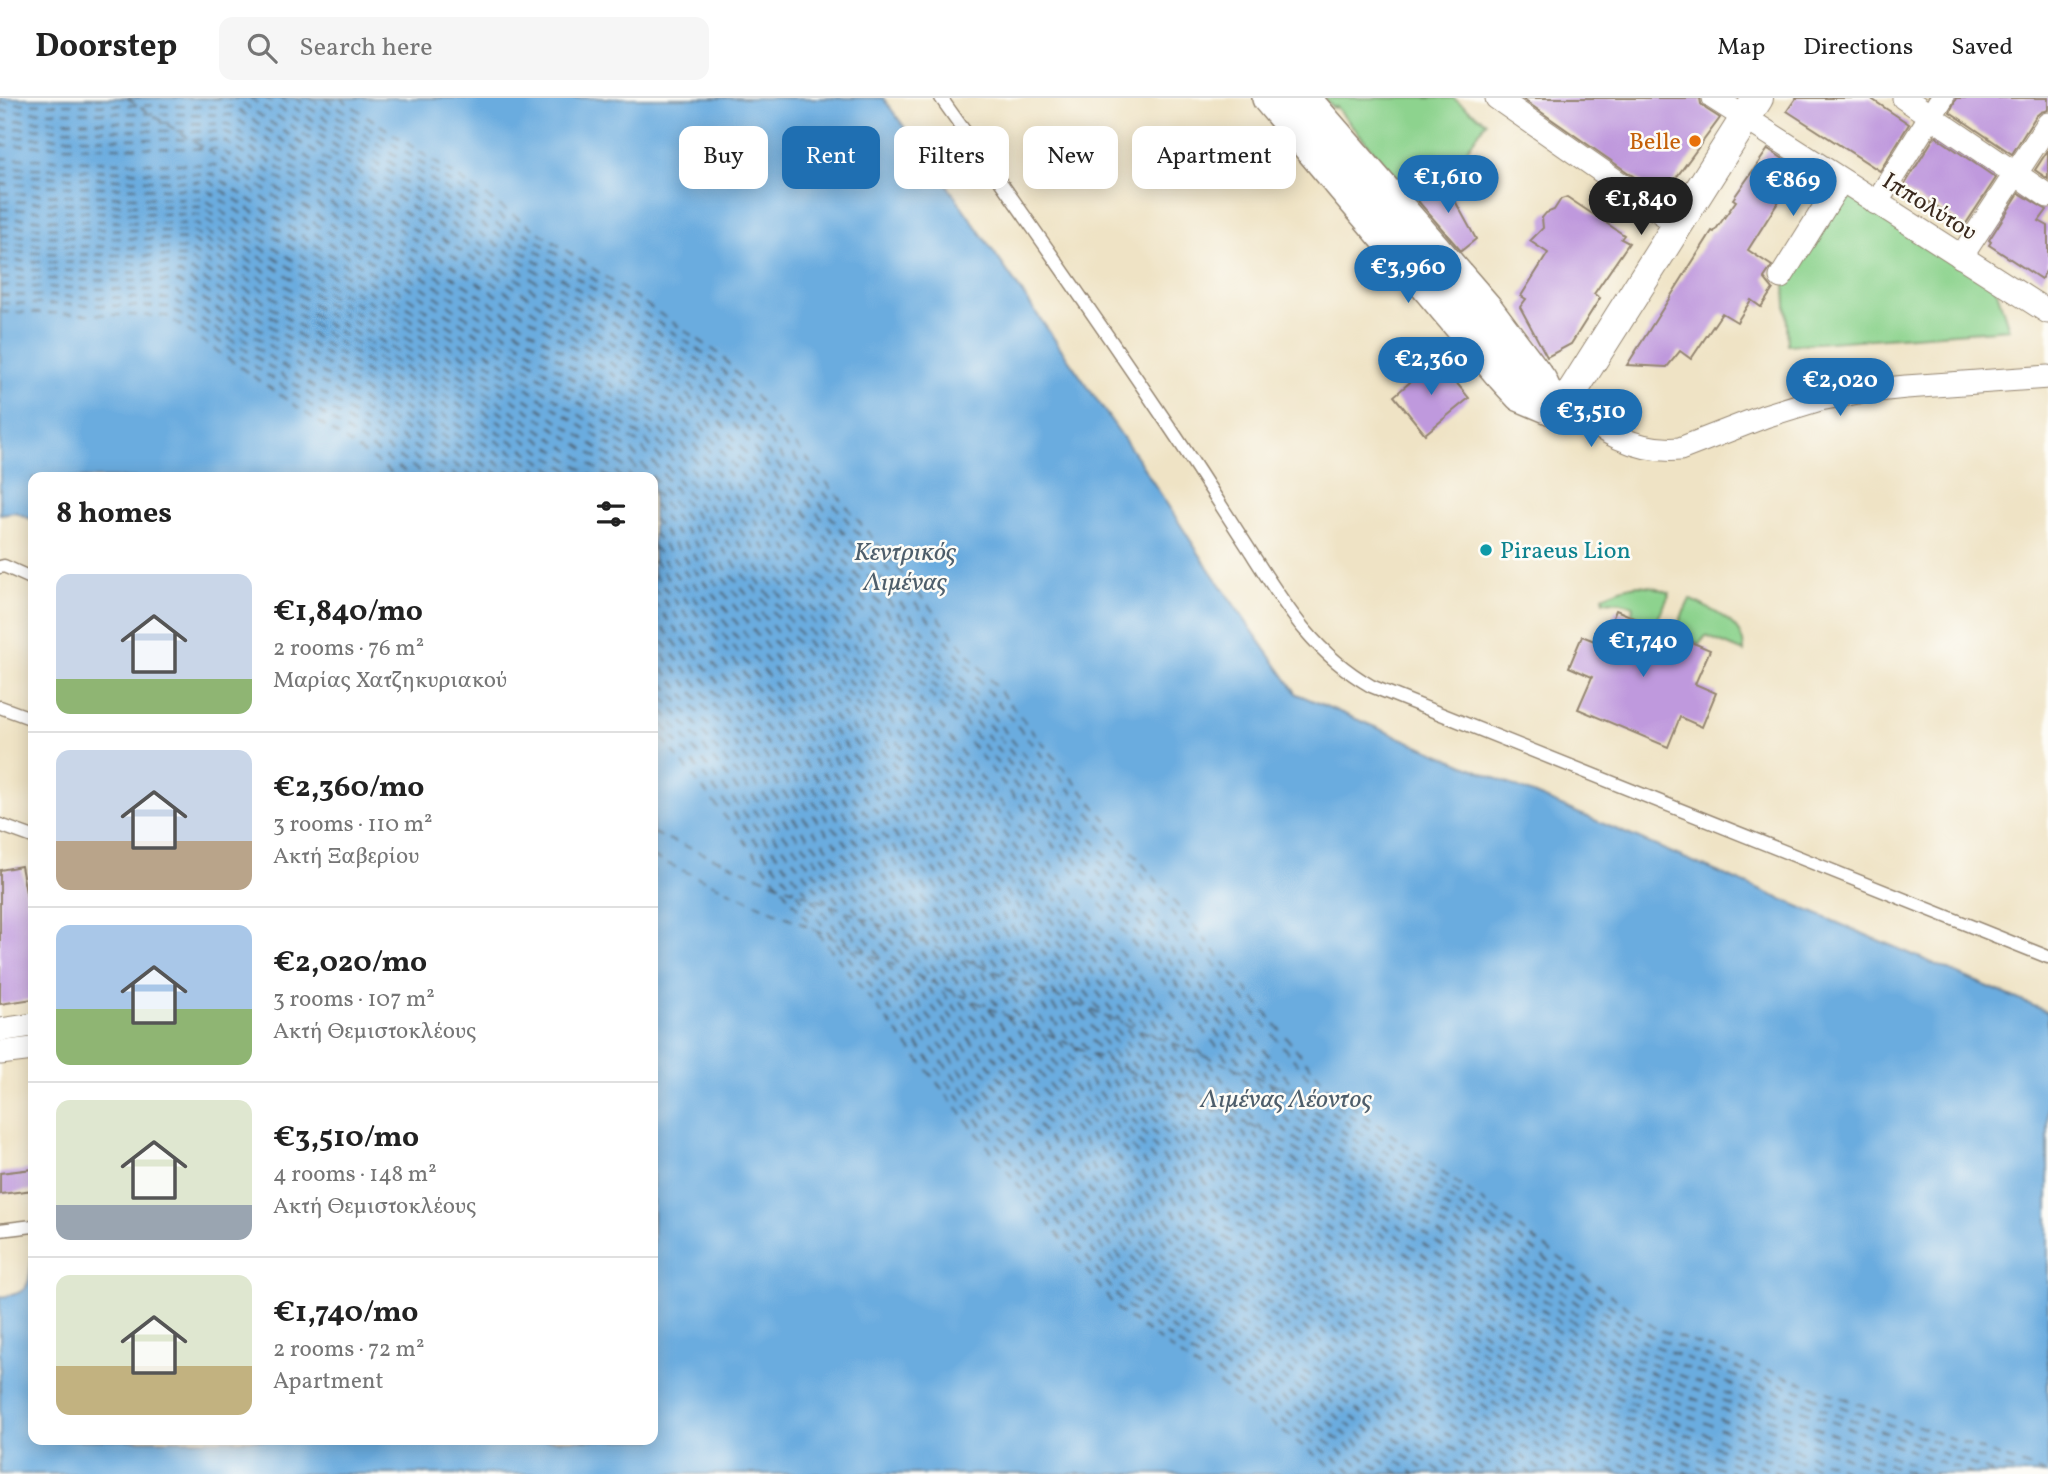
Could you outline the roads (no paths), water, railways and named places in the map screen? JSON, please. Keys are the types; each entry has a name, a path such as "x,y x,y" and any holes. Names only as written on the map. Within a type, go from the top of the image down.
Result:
{"main road":[{"path":"1269,98 1521,395 1559,405"},
{"path":"1303,98 1486,309 1559,405"}],"street":[{"path":"1497,98 1678,225"},
{"name":"Ιππολύτου","path":"1714,98 1752,108 1841,181 2048,312"},
{"path":"1904,98 1936,107 2015,173 2048,196"},
{"path":"1876,203 1936,107"},
{"path":"1752,108 1559,405 1615,437 1642,447 1667,450 1681,449 1765,416 1820,399 1906,387 2048,377"},
{"path":"1961,257 2048,124"},
{"path":"1781,277 1841,181"},
{"path":"0,1030 28,1026"},
{"path":"5,1053 28,1050"}],"lane":[{"path":"941,98 1172,430 1287,606 1329,658 1371,687 2048,957"},
{"path":"0,567 4,566 28,577"},
{"path":"0,707 28,717"},
{"path":"0,825 28,835"},
{"path":"5,1053 28,1055"},
{"path":"0,1230 28,1227"}],"water":[{"name":"Λιμένας Λέοντος","path":"0,98 883,98 904,126 894,126 894,189 950,189 1138,459 1211,572 1297,694 2048,1012 2048,1474 0,1474 0,1297 19,1293 28,1282 28,1445 658,1445 658,472 28,472 28,518 15,512 0,514"}],"place":[{"name":"Belle","path":"1695,141"},
{"name":"Piraeus Lion","path":"1486,550"}],"water label":[{"name":"Κεντρικός Λιμένας","path":"905,566"}]}
